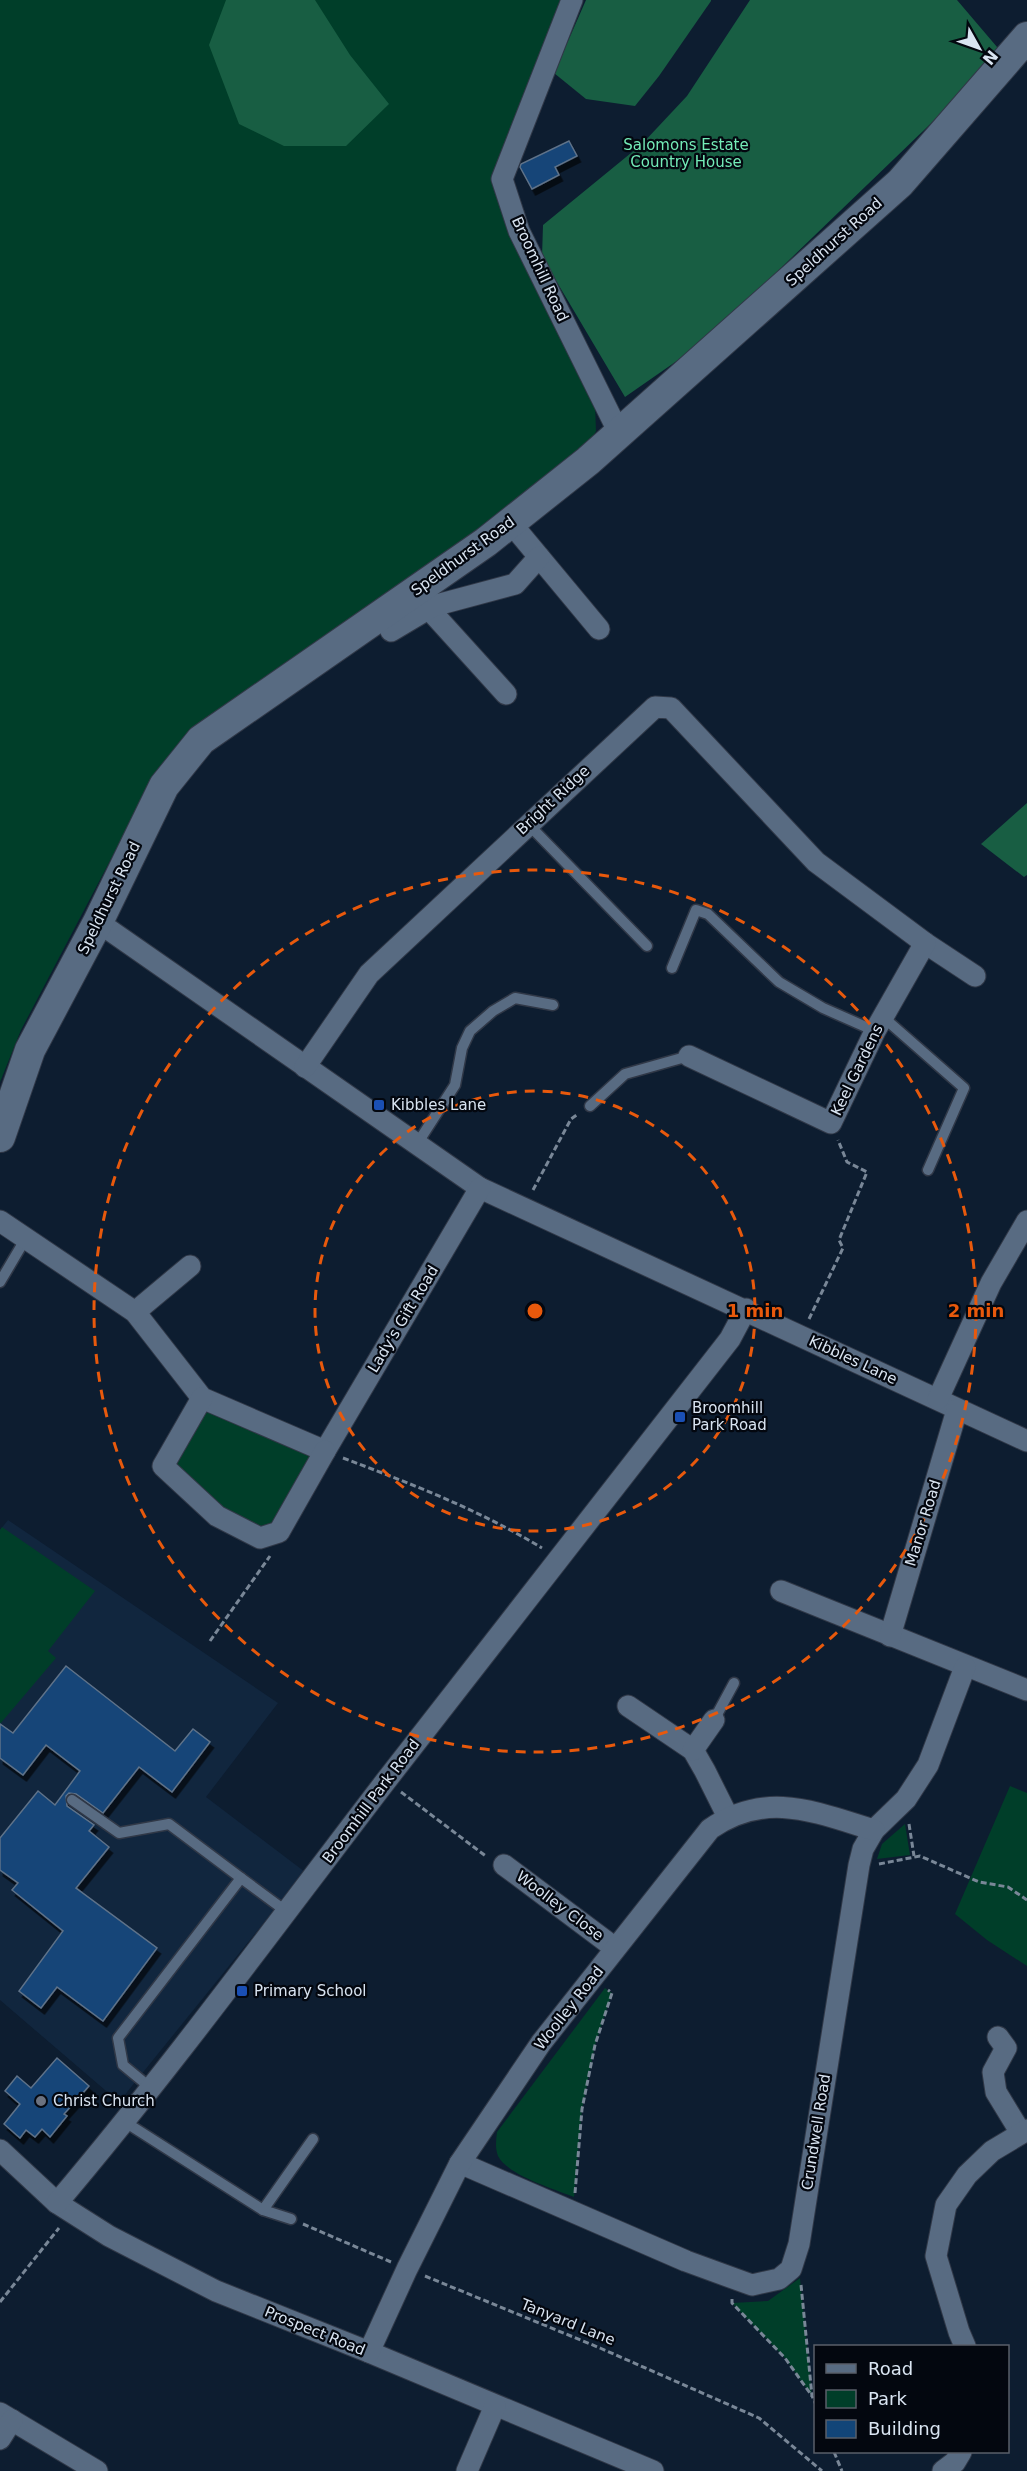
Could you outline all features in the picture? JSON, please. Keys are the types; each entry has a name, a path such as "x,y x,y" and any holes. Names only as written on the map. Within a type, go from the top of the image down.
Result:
{"street":[{"name":"Broomhill Road","path":"572,0 502,179 519,231 619,433"},
{"name":"Speldhurst Road","path":"0,1137 30,1050 98,922 164,786 201,740 468,555 588,461 900,183 1027,37"},
{"path":"510,522 599,629"},
{"path":"391,631 429,609 515,584 539,557"},
{"path":"429,609 506,694"},
{"name":"Bright Ridge","path":"305,1067 369,974 655,707 670,708 816,862 925,943"},
{"name":"Kibbles Lane","path":"98,922 480,1188 746,1309 1027,1441"},
{"path":"925,943 975,976"},
{"name":"Keel Gardens","path":"689,1056 831,1123 879,1024 925,943"},
{"name":"Lady's Gift Road","path":"279,1532 480,1188"},
{"path":"0,1221 135,1312 202,1398 325,1451"},
{"path":"938,1399 991,1283 1027,1221"},
{"path":"135,1312 190,1266"},
{"name":"Broomhill Park Road","path":"64,2208 125,2122 386,1781 730,1339 746,1309"},
{"path":"202,1398 163,1466 217,1516 260,1538 279,1532"},
{"name":"Manor Road","path":"890,1636 957,1410"},
{"path":"781,1591 965,1667 1027,1690"},
{"name":"Crundwell Road","path":"791,2269 799,2244 863,1849 874,1830 906,1799 927,1766 965,1667"},
{"path":"628,1706 693,1750 728,1817"},
{"path":"693,1750 714,1720"},
{"name":"Woolley Road","path":"369,2352 460,2163 541,2043 710,1829 728,1817 769,1806 810,1810 874,1830"},
{"name":"Woolley Close","path":"504,1864 615,1948"},
{"path":"964,2345 958,2332 936,2256 946,2205 967,2175 992,2151 1024,2131 996,2092 993,2072 1006,2048 998,2037"},
{"name":"Prospect Road","path":"0,2151 64,2208 109,2236 216,2291 369,2352 653,2471"},
{"path":"460,2163 573,2210 686,2261 753,2285 779,2279 791,2269"},
{"path":"467,2471 495,2406"},
{"path":"0,2439 6,2416 97,2471"}],"lane":[{"path":"528,824 647,946"},
{"path":"672,968 696,910 708,914 779,982 823,1008 879,1024 964,1088 928,1170"},
{"path":"417,1144 455,1085 462,1048 470,1031 494,1011 515,998 553,1005"},
{"path":"590,1106 625,1074 689,1056"},
{"path":"0,1282 26,1238"},
{"path":"714,1720 734,1683"},
{"path":"72,1800 119,1833 169,1824 287,1912"},
{"path":"152,2089 123,2064 118,2038 241,1878"},
{"path":"125,2122 263,2210 291,2219"},
{"path":"263,2210 313,2139"}],"path":[{"path":"523,1208 571,1119 590,1106"},
{"path":"800,1336 843,1248 839,1240 867,1172 847,1162 831,1123"},
{"path":"325,1451 448,1499 506,1526 560,1560"},
{"path":"210,1641 270,1557 279,1532"},
{"path":"386,1781 495,1863 504,1864"},
{"path":"906,1799 915,1857"},
{"path":"859,1865 920,1856 979,1882 1008,1887 1027,1900"},
{"path":"573,2210 582,2109 595,2045 612,1994 592,1978"},
{"path":"0,2302 64,2208"},
{"name":"Tanyard Lane","path":"291,2219 600,2348 759,2418 822,2471"},
{"path":"791,2269 800,2278 812,2396"},
{"path":"731,2277 732,2303 785,2358 814,2400"},
{"path":"835,2453 842,2471"}],"shaded area":[{"path":"8,1520 278,1703 206,1797 305,1872 119,2102 0,2000 0,1530"}],"green space":[{"path":"0,0 573,0 496,178 595,405 596,431 585,453 154,777 21,1030 0,1082"},
{"path":"226,0 315,0 350,55 389,104 346,146 284,146 239,124 209,45"},
{"path":"586,0 711,1 659,76 635,106 586,99 554,73"},
{"name":"Salomons Estate Country House","path":"750,0 957,0 1003,54 704,342 625,397 542,257 543,225 642,144 687,96"},
{"path":"1027,803 1027,875 1024,877 981,844"},
{"path":"202,1398 325,1451 279,1532 260,1538 163,1466"},
{"path":"2,1527 95,1591 48,1651 56,1658 0,1724 0,1530"},
{"path":"1010,1786 1027,1793 1027,1966 987,1940 955,1914"},
{"path":"905,1824 910,1855 877,1859 882,1844"},
{"path":"605,1988 612,1993 595,2045 582,2109 574,2197 521,2175 503,2163 496,2150 497,2132"},
{"path":"800,2278 812,2396 785,2358 732,2303 768,2301"}],"building":[{"path":"569,141 577,156 555,167 559,175 532,189 520,167 521,164"},
{"path":"66,1666 175,1751 193,1729 210,1742 172,1792 139,1767 103,1813 76,1794 69,1793 66,1796 67,1806 94,1825 89,1831 109,1847 76,1888 157,1948 103,2021 57,1987 41,2008 19,1991 63,1931 12,1890 18,1883 0,1870 0,1838 38,1791 55,1805 80,1771 46,1745 23,1775 0,1758 0,1724 13,1733"},
{"name":"Christ Church","path":"57,2058 89,2086 64,2114 67,2116 50,2137 42,2129 35,2137 26,2130 20,2138 4,2124 20,2104 5,2091 17,2076 31,2088"}],"place":[{"name":"Kibbles Lane","path":"379,1105"},
{"name":"Broomhill Park Road","path":"680,1417"},
{"name":"Primary School","path":"242,1991"},
{"name":"Christ Church","path":"41,2101"}]}
